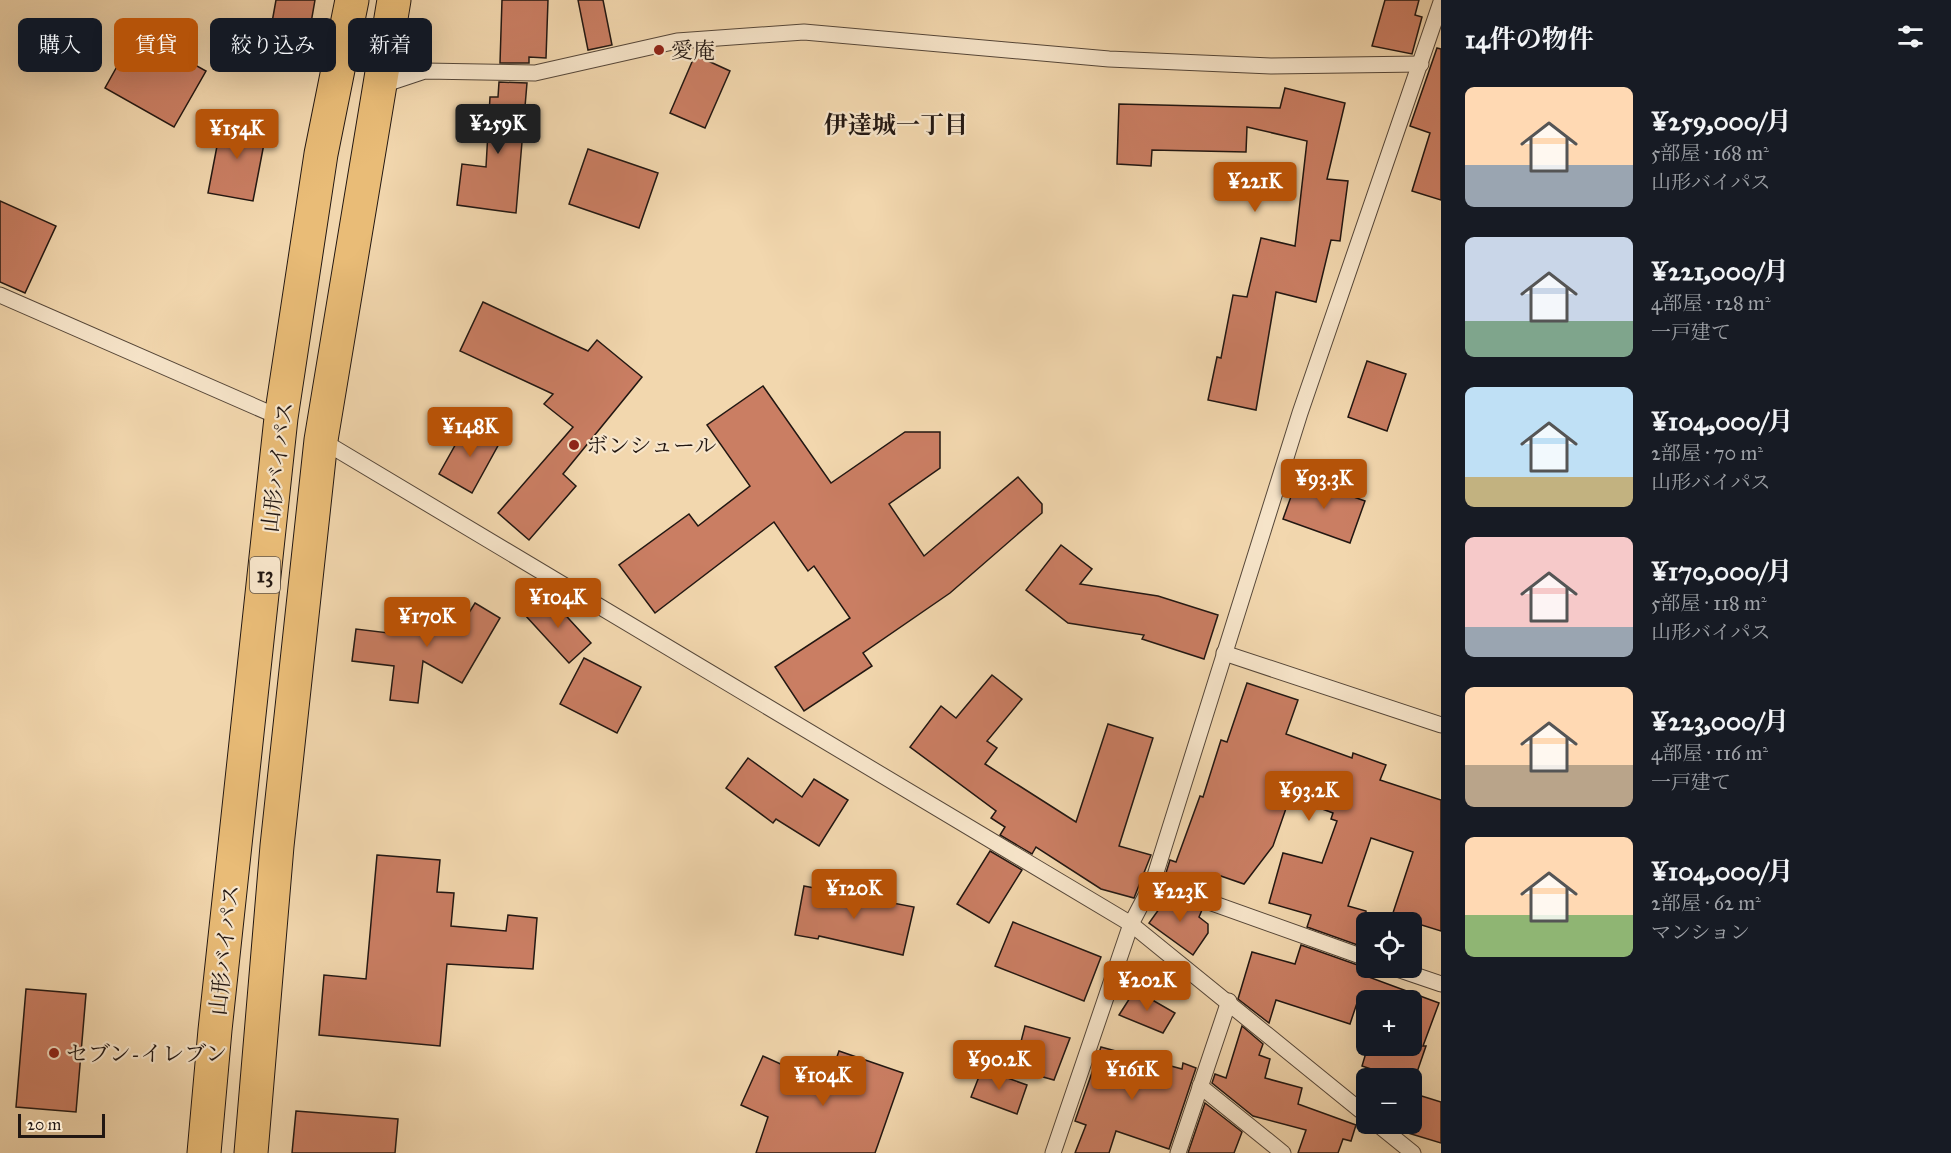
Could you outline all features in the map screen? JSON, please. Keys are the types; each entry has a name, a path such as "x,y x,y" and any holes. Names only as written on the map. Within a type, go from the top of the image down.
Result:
{"highway":[{"name":"山形バイパス","path":"204,1153 215,1030 281,418 321,154 352,0"},
{"name":"山形バイパス","path":"251,1153 277,846 321,440 394,0"}],"lane":[{"path":"1053,1153 1131,924 1153,882 1300,413 1441,2"},
{"path":"380,87 424,70 535,73 677,41 804,32 1109,59 1271,66 1420,64"},
{"path":"0,295 281,418"},
{"path":"321,440 1131,924 1229,1001 1356,1107"},
{"path":"1224,653 1441,725"},
{"path":"1153,882 1356,954"},
{"path":"1422,978 1441,984"},
{"path":"1178,1153 1229,1001"},
{"path":"1200,1086 1283,1153"},
{"path":"1389,1134 1413,1153"}],"building":[{"path":"276,0 315,0 312,18 273,18"},
{"path":"502,0 548,0 546,58 529,57 529,63 500,63"},
{"path":"578,0 603,0 612,45 588,50"},
{"path":"1385,0 1419,0 1415,15 1422,17 1412,54 1372,46"},
{"path":"1437,48 1441,49 1441,200 1412,191 1430,133 1410,126"},
{"path":"695,55 730,71 705,128 670,113"},
{"path":"198,67 206,71 174,127 105,88 114,72 198,72"},
{"path":"499,82 527,83 516,213 457,205 462,164 486,167 490,97 498,97"},
{"path":"1285,88 1345,103 1327,179 1348,181 1340,241 1331,240 1316,302 1276,292 1256,410 1208,400 1217,357 1221,358 1233,295 1247,297 1261,238 1295,246 1307,141 1247,127 1246,152 1152,150 1151,166 1117,164 1119,104 1280,108"},
{"path":"222,120 267,128 253,201 208,193"},
{"path":"588,149 658,173 639,228 569,204"},
{"path":"0,201 56,226 25,293 0,282"},
{"path":"483,302 588,351 597,340 642,377 563,474 576,486 529,540 498,513 573,427 544,404 553,394 460,351"},
{"path":"1367,361 1406,374 1387,431 1348,417"},
{"path":"763,386 831,483 905,432 940,432 940,468 889,504 924,556 1018,477 1042,504 1042,513 950,593 863,653 872,666 804,711 775,667 850,618 814,566 808,571 774,522 655,613 619,565 689,514 698,526 750,486 707,425"},
{"path":"467,424 500,442 472,493 439,474"},
{"path":"1298,477 1365,501 1350,543 1283,519"},
{"path":"1061,545 1092,569 1080,584 1158,596 1218,615 1204,659 1142,639 1144,635 1068,623 1026,590"},
{"path":"547,595 591,643 569,663 525,615"},
{"path":"475,603 500,618 462,683 423,661 418,703 390,700 394,666 352,661 356,629 405,635 406,627 421,629 424,610 467,616"},
{"path":"584,658 641,687 617,733 560,704"},
{"path":"992,675 1022,699 987,741 997,748 985,764 1076,822 1108,724 1153,738 1119,846 1151,855 1134,898 1101,889 1036,847 1032,854 1000,835 1005,827 991,818 996,811 910,747 941,706 956,718"},
{"path":"1247,683 1298,700 1286,734 1352,758 1353,753 1386,765 1380,780 1441,800 1441,931 1422,925 1422,912 1393,912 1413,852 1371,838 1348,906 1366,911 1356,912 1356,944 1307,927 1311,915 1269,903 1283,853 1322,863 1337,821 1331,819 1333,813 1290,797 1273,846 1244,884 1215,874 1208,891 1165,876 1170,860 1176,862 1200,796 1203,797 1221,740 1227,742"},
{"path":"748,758 802,797 814,779 848,800 819,846 776,819 773,823 726,788"},
{"path":"990,851 1022,870 989,923 957,904"},
{"path":"377,855 440,860 437,892 454,893 451,926 506,931 508,915 537,918 533,969 447,964 440,1046 319,1035 324,975 366,979"},
{"path":"804,886 914,907 903,955 819,936 818,939 795,935"},
{"path":"1158,894 1202,910 1199,917 1208,924 1208,933 1193,955 1149,923 1162,905 1153,903"},
{"path":"1013,922 1101,957 1084,1001 995,966"},
{"path":"1301,945 1356,964 1356,978 1371,978 1404,990 1356,990 1356,1006 1350,1024 1276,1000 1269,1023 1238,999 1252,952 1295,964"},
{"path":"26,989 86,994 76,1112 16,1107"},
{"path":"1135,990 1175,1013 1163,1033 1119,1015"},
{"path":"1422,997 1439,1003 1423,1046 1426,1046 1418,1068 1362,1066 1365,1056 1422,1056"},
{"path":"1025,1026 1070,1038 1054,1080 1014,1069"},
{"path":"1242,1026 1263,1044 1259,1055 1270,1059 1265,1078 1302,1088 1298,1104 1356,1125 1351,1141 1343,1139 1338,1153 1298,1153 1306,1130 1253,1116 1212,1083 1215,1074 1226,1078"},
{"path":"1101,1047 1182,1069 1183,1063 1196,1068 1169,1149 1116,1131 1109,1153 1075,1153 1086,1125 1075,1121"},
{"path":"839,1051 903,1073 875,1153 756,1153 768,1117 741,1105 763,1056 827,1085"},
{"path":"982,1069 1027,1085 1017,1114 971,1097"},
{"path":"1422,1096 1441,1102 1441,1143 1411,1134 1422,1134"},
{"path":"1205,1103 1242,1132 1234,1153 1188,1153"},
{"path":"296,1111 398,1119 395,1153 292,1153"}],"place":[{"name":"愛庵","path":"659,50"},
{"name":"ボンシュール","path":"574,445"},
{"name":"セブン-イレブン","path":"54,1053"}],"district":[{"name":"伊達城一丁目","path":"896,125"}]}
